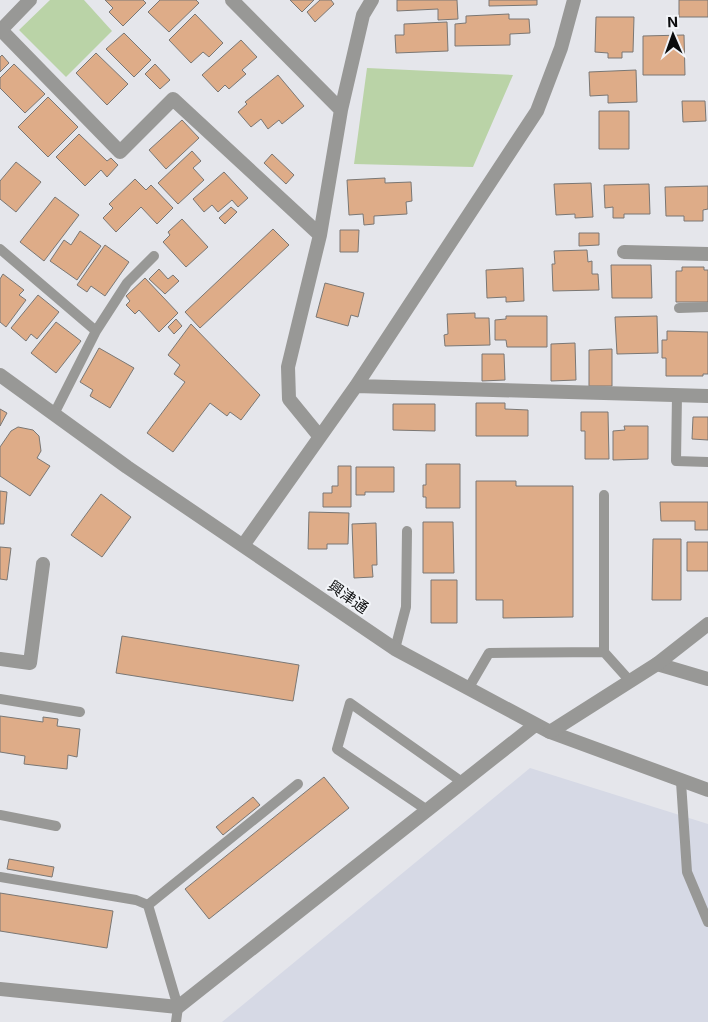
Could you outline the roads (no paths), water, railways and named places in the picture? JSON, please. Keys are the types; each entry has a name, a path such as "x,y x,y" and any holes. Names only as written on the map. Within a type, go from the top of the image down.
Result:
{"street":[{"path":"30,0 0,30 120,152 173,99 320,235"},
{"path":"232,0 341,110"},
{"path":"320,437 289,399 288,367 320,235 341,110 363,15 372,0"},
{"path":"244,544 356,386 537,111 561,48 574,0"},
{"path":"624,252 708,254"},
{"name":"興津通","path":"0,375 127,467 244,544 395,649 550,732 681,782 708,790"},
{"path":"356,386 708,396"},
{"path":"0,659 30,663 43,564"},
{"path":"550,732 657,664 708,624"},
{"path":"657,664 708,679"},
{"path":"0,989 178,1007 535,724"}],"lane":[{"path":"0,250 96,331"},
{"path":"54,414 96,331 127,283 154,256"},
{"path":"679,308 708,307"},
{"path":"677,395 676,461 708,462"},
{"path":"604,495 604,652 630,681"},
{"path":"395,649 406,607 407,531"},
{"path":"468,689 489,653 604,652"},
{"path":"0,700 80,712"},
{"path":"427,810 337,749 350,703 462,782"},
{"path":"681,782 687,872 708,922"},
{"path":"148,904 298,784"},
{"path":"0,815 56,826"},
{"path":"0,877 136,900 148,904"},
{"path":"148,904 178,1007 176,1022"}]}
